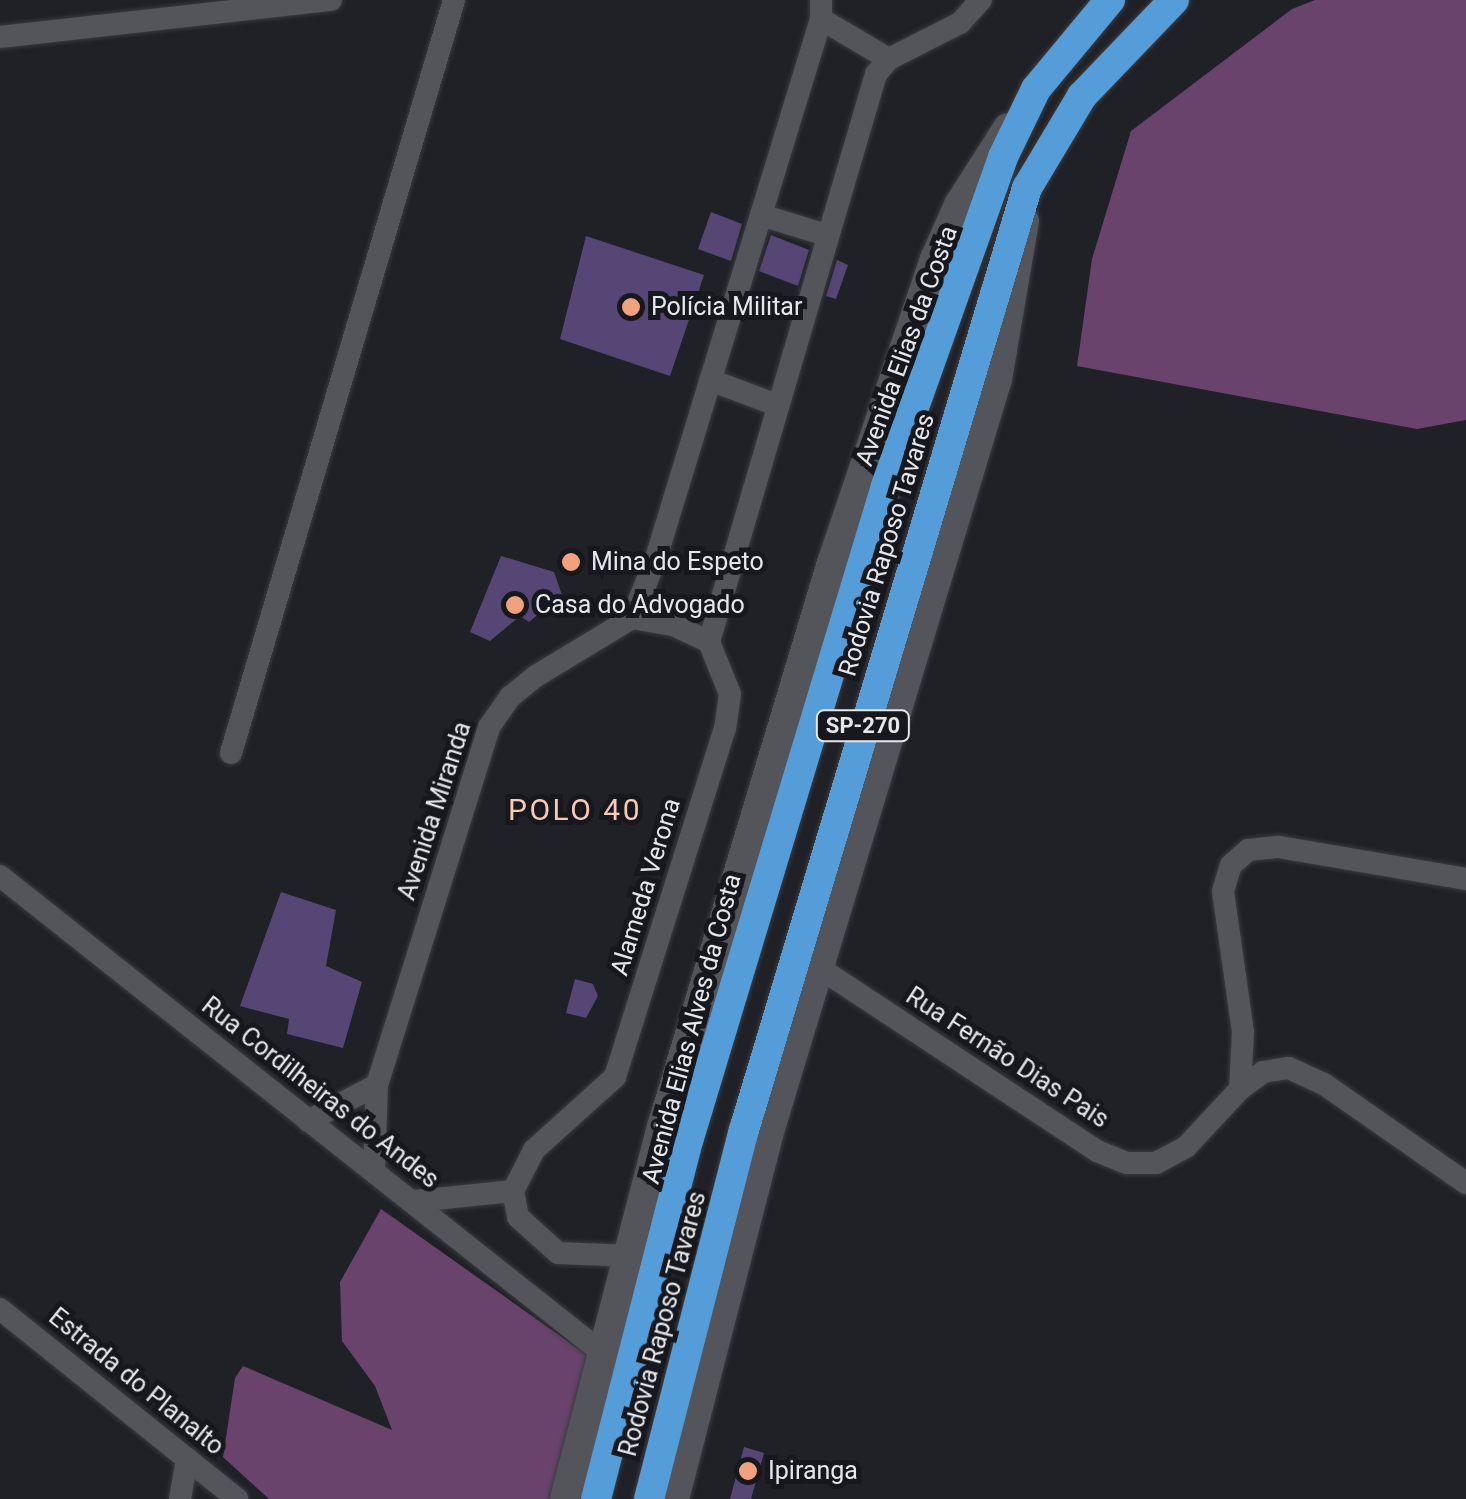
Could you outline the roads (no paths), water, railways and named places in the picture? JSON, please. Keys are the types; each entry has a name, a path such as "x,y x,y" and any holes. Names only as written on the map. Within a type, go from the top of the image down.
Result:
{"highway":[{"name":"Rodovia Raposo Tavares","path":"596,1499 686,1148 830,658 982,210 1036,89 1110,0"},
{"name":"Rodovia Raposo Tavares","path":"649,1499 755,1094 1027,188 1082,96 1174,0"}],"main road":[{"name":"Avenida Elias da Costa","path":"832,563 935,259 967,192 1036,89"},
{"path":"674,1499 818,967 997,379 1022,254 1027,188"},
{"name":"Avenida Elias Alves da Costa","path":"565,1499 742,850 832,563"}],"street":[{"path":"0,36 331,0"},
{"path":"231,753 454,0"},
{"path":"889,58 821,10 710,380 632,618 673,625 709,642 865,102 889,58 937,38 981,0"},
{"path":"760,214 826,235"},
{"path":"710,380 777,404"},
{"name":"Avenida Miranda","path":"374,1171 377,1085 489,727 510,697 536,676 632,618"},
{"name":"Alameda Verona","path":"512,1191 534,1150 615,1077 725,728 730,694 709,642"},
{"path":"1240,1089 1243,1032 1223,892 1232,865 1248,850 1279,847 1466,879"},
{"name":"Rua Cordilheiras do Andes","path":"0,876 415,1201 604,1355"},
{"name":"Rua Fernão Dias Pais","path":"818,967 1097,1150 1127,1164 1156,1163 1186,1148 1240,1089 1263,1072 1288,1068 1324,1084 1466,1183"},
{"path":"308,1121 377,1085"},
{"path":"415,1201 512,1191 518,1217 558,1253 632,1256"},
{"name":"Estrada do Planalto","path":"0,1309 237,1499"},
{"path":"180,1499 187,1460"}],"place":[{"name":"Polícia Militar","path":"631,307"},
{"name":"Mina do Espeto","path":"571,562"},
{"name":"Casa do Advogado","path":"515,605"},
{"name":"Ipiranga","path":"748,1471"}],"district":[{"name":"POLO 40","path":"575,810"}]}
